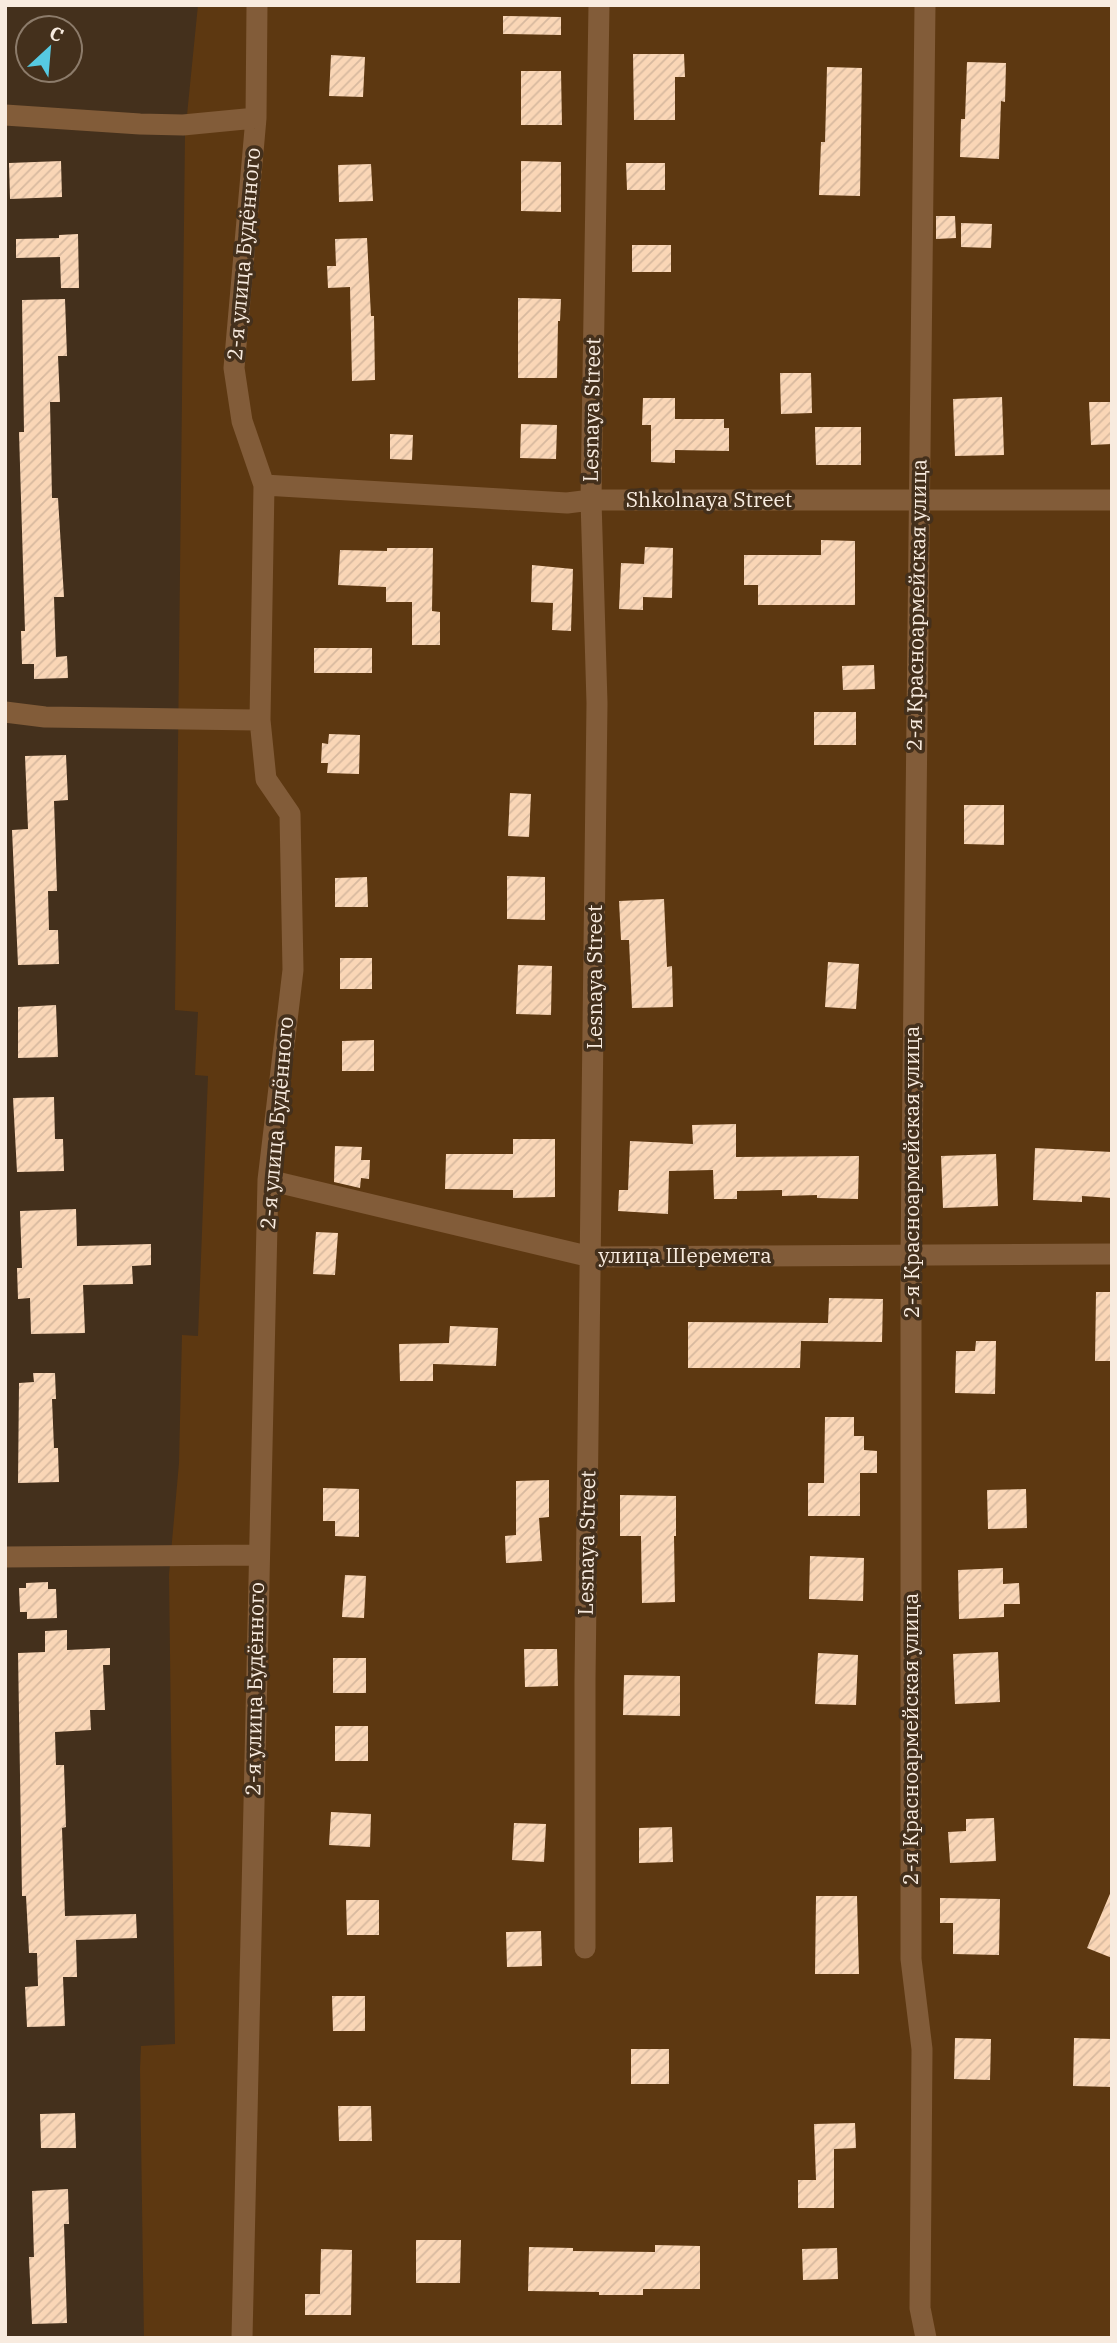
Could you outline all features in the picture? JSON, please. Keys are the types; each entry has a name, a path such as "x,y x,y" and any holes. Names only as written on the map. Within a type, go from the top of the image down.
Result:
{"street":[{"name":"2-я улица Будённого","path":"242,2338 268,1180 293,970 290,814 266,779 260,720 264,485 242,421 234,369 256,118 257,5"},
{"name":"Lesnaya Street","path":"586,1948 585,1680 597,703 591,500 599,5"},
{"name":"2-я Красноармейская улица","path":"925,5 911,1255 911,1959 922,2049 920,2308 926,2338"},
{"path":"5,115 172,125 256,118"},
{"name":"Shkolnaya Street","path":"264,485 567,503 591,500 1112,500"},
{"path":"5,712 45,716 260,720"},
{"name":"улица Шеремета","path":"268,1180 591,1257 1112,1254"},
{"path":"5,1557 258,1555"}],"shaded area":[{"path":"198,5 1112,5 1112,2338 144,2338 141,2046 175,2044 169,1575 179,1463 182,1335 198,1336 208,1076 195,1075 198,1012 175,1010 185,135"}],"building":[{"path":"503,16 561,17 561,35 503,34"},
{"path":"633,54 684,54 685,77 675,77 675,120 634,120"},
{"path":"331,55 365,57 363,97 329,96"},
{"path":"967,62 1006,63 1005,102 1001,101 999,159 960,157 961,119 965,119"},
{"path":"827,67 862,68 860,196 819,195 821,142 825,142"},
{"path":"521,71 561,71 562,125 521,125"},
{"path":"61,161 62,197 10,199 9,163"},
{"path":"521,161 561,162 561,212 521,211"},
{"path":"626,163 665,163 665,190 627,190"},
{"path":"371,164 373,201 339,202 338,165"},
{"path":"936,216 955,216 956,238 936,239"},
{"path":"961,223 992,224 991,248 961,247"},
{"path":"78,234 79,288 61,288 60,257 16,258 16,239 59,238 59,235"},
{"path":"367,238 371,316 374,316 375,380 352,381 350,287 328,288 327,266 336,266 335,239"},
{"path":"632,245 671,245 671,272 632,272"},
{"path":"518,298 561,299 557,378 518,378"},
{"path":"65,299 67,356 58,356 60,402 50,402 52,498 58,498 64,597 54,597 56,657 67,656 68,678 34,679 34,664 22,664 21,631 25,631 19,432 24,432 22,300"},
{"path":"780,373 811,373 812,413 781,414"},
{"path":"1002,397 1004,455 955,456 953,399"},
{"path":"643,398 675,398 675,419 724,419 724,428 729,428 729,451 675,450 675,463 651,462 651,425 642,425"},
{"path":"1089,402 1112,402 1112,444 1091,445"},
{"path":"521,424 557,425 556,459 520,458"},
{"path":"815,427 861,427 861,465 816,465"},
{"path":"390,434 413,435 412,460 390,459"},
{"path":"821,540 855,541 855,605 758,605 758,585 744,585 744,555 821,555"},
{"path":"645,547 673,548 672,598 643,597 643,610 619,609 621,563 644,564"},
{"path":"387,548 433,548 432,611 440,612 440,645 412,645 412,602 386,602 386,587 338,585 340,550 387,551"},
{"path":"532,565 573,569 571,631 552,630 553,603 531,602"},
{"path":"314,648 372,648 372,673 314,673"},
{"path":"874,665 875,689 843,690 842,666"},
{"path":"814,712 856,712 856,745 814,745"},
{"path":"329,734 360,735 359,774 327,773 328,763 321,763 322,743 328,744"},
{"path":"66,755 68,800 54,801 57,891 48,891 49,930 58,930 59,964 18,965 12,830 28,829 25,756"},
{"path":"510,793 531,794 529,837 508,836"},
{"path":"964,805 1004,805 1004,845 964,844"},
{"path":"507,876 545,877 545,920 507,919"},
{"path":"367,877 368,907 335,907 335,878"},
{"path":"664,899 667,967 672,966 673,1007 632,1008 629,940 621,940 619,901"},
{"path":"340,958 372,958 372,989 340,989"},
{"path":"828,962 859,964 856,1009 825,1007"},
{"path":"518,965 552,966 551,1015 516,1014"},
{"path":"56,1005 58,1057 18,1058 18,1007"},
{"path":"374,1040 374,1071 342,1071 342,1041"},
{"path":"54,1097 55,1139 63,1139 64,1171 17,1172 13,1098"},
{"path":"736,1124 736,1157 859,1156 858,1199 817,1198 817,1195 782,1196 782,1190 737,1191 737,1199 714,1199 713,1170 669,1171 668,1214 618,1211 619,1190 628,1190 630,1141 693,1144 692,1125"},
{"path":"513,1139 555,1139 555,1197 513,1198 513,1190 445,1189 446,1154 513,1154"},
{"path":"335,1146 362,1147 361,1160 370,1160 369,1179 361,1178 360,1188 334,1182"},
{"path":"1035,1148 1112,1152 1112,1198 1082,1196 1082,1202 1033,1200"},
{"path":"996,1154 998,1206 943,1208 941,1156"},
{"path":"76,1209 77,1246 151,1244 151,1265 132,1266 133,1284 83,1285 85,1333 31,1334 30,1298 18,1299 17,1268 22,1268 20,1211"},
{"path":"316,1232 338,1233 335,1275 313,1274"},
{"path":"1096,1292 1112,1292 1112,1361 1095,1361"},
{"path":"829,1298 883,1299 882,1342 801,1341 800,1368 688,1368 688,1322 828,1323"},
{"path":"450,1326 498,1328 496,1366 433,1364 433,1381 400,1381 399,1344 449,1343"},
{"path":"976,1341 996,1341 995,1394 955,1393 956,1351 975,1351"},
{"path":"33,1373 55,1373 56,1399 52,1399 54,1448 58,1448 59,1482 18,1483 19,1383 34,1382"},
{"path":"825,1417 854,1417 854,1436 864,1436 864,1450 877,1451 877,1473 860,1473 860,1516 808,1516 808,1483 824,1483"},
{"path":"549,1480 549,1517 539,1518 542,1561 506,1563 505,1536 516,1535 516,1481"},
{"path":"323,1488 359,1489 359,1537 335,1536 335,1521 323,1521"},
{"path":"1026,1489 1027,1528 988,1529 987,1490"},
{"path":"620,1495 676,1496 675,1602 642,1603 641,1536 620,1536"},
{"path":"810,1556 864,1558 863,1601 809,1599"},
{"path":"1003,1568 1003,1584 1019,1583 1020,1604 1004,1604 1004,1617 959,1619 958,1570"},
{"path":"345,1575 366,1576 364,1618 342,1617"},
{"path":"48,1582 48,1589 56,1589 57,1618 27,1619 27,1612 20,1612 19,1588 26,1588 26,1583"},
{"path":"67,1630 67,1650 110,1648 110,1665 103,1665 105,1710 90,1710 91,1730 55,1732 56,1765 64,1765 66,1827 62,1828 65,1916 136,1914 137,1938 76,1940 77,1977 63,1977 65,2026 27,2027 25,1987 38,1986 37,1953 29,1953 26,1896 22,1896 18,1653 45,1652 45,1631"},
{"path":"524,1649 557,1649 558,1686 525,1687"},
{"path":"998,1652 1000,1702 955,1704 953,1654"},
{"path":"818,1653 858,1655 856,1705 815,1704"},
{"path":"333,1658 366,1658 366,1693 333,1693"},
{"path":"624,1675 680,1676 680,1716 623,1715"},
{"path":"335,1726 368,1726 368,1761 335,1761"},
{"path":"331,1812 371,1814 370,1847 329,1845"},
{"path":"994,1818 996,1861 950,1863 948,1832 966,1831 966,1819"},
{"path":"514,1823 546,1824 544,1862 512,1860"},
{"path":"672,1827 673,1862 639,1863 639,1828"},
{"path":"1112,1889 1112,1958 1087,1948"},
{"path":"816,1896 857,1896 859,1974 815,1974"},
{"path":"940,1898 1000,1899 999,1955 953,1954 953,1923 940,1923"},
{"path":"346,1900 379,1900 379,1935 347,1935"},
{"path":"541,1931 542,1966 507,1967 506,1932"},
{"path":"332,1996 365,1996 365,2031 333,2031"},
{"path":"955,2038 991,2039 990,2080 954,2079"},
{"path":"1074,2038 1112,2039 1112,2087 1073,2086"},
{"path":"631,2049 669,2049 669,2084 631,2084"},
{"path":"338,2106 371,2106 372,2141 339,2141"},
{"path":"75,2113 76,2148 41,2148 40,2114"},
{"path":"855,2123 856,2148 834,2149 834,2208 798,2208 798,2180 816,2180 814,2124"},
{"path":"68,2189 69,2224 64,2224 67,2323 32,2324 29,2257 34,2257 32,2191"},
{"path":"416,2240 461,2240 460,2283 416,2283"},
{"path":"655,2245 700,2246 700,2289 643,2289 643,2295 528,2291 529,2247 573,2248 573,2251 655,2252"},
{"path":"837,2248 838,2279 803,2280 802,2249"},
{"path":"321,2249 352,2250 351,2315 305,2315 305,2294 320,2294"}]}
